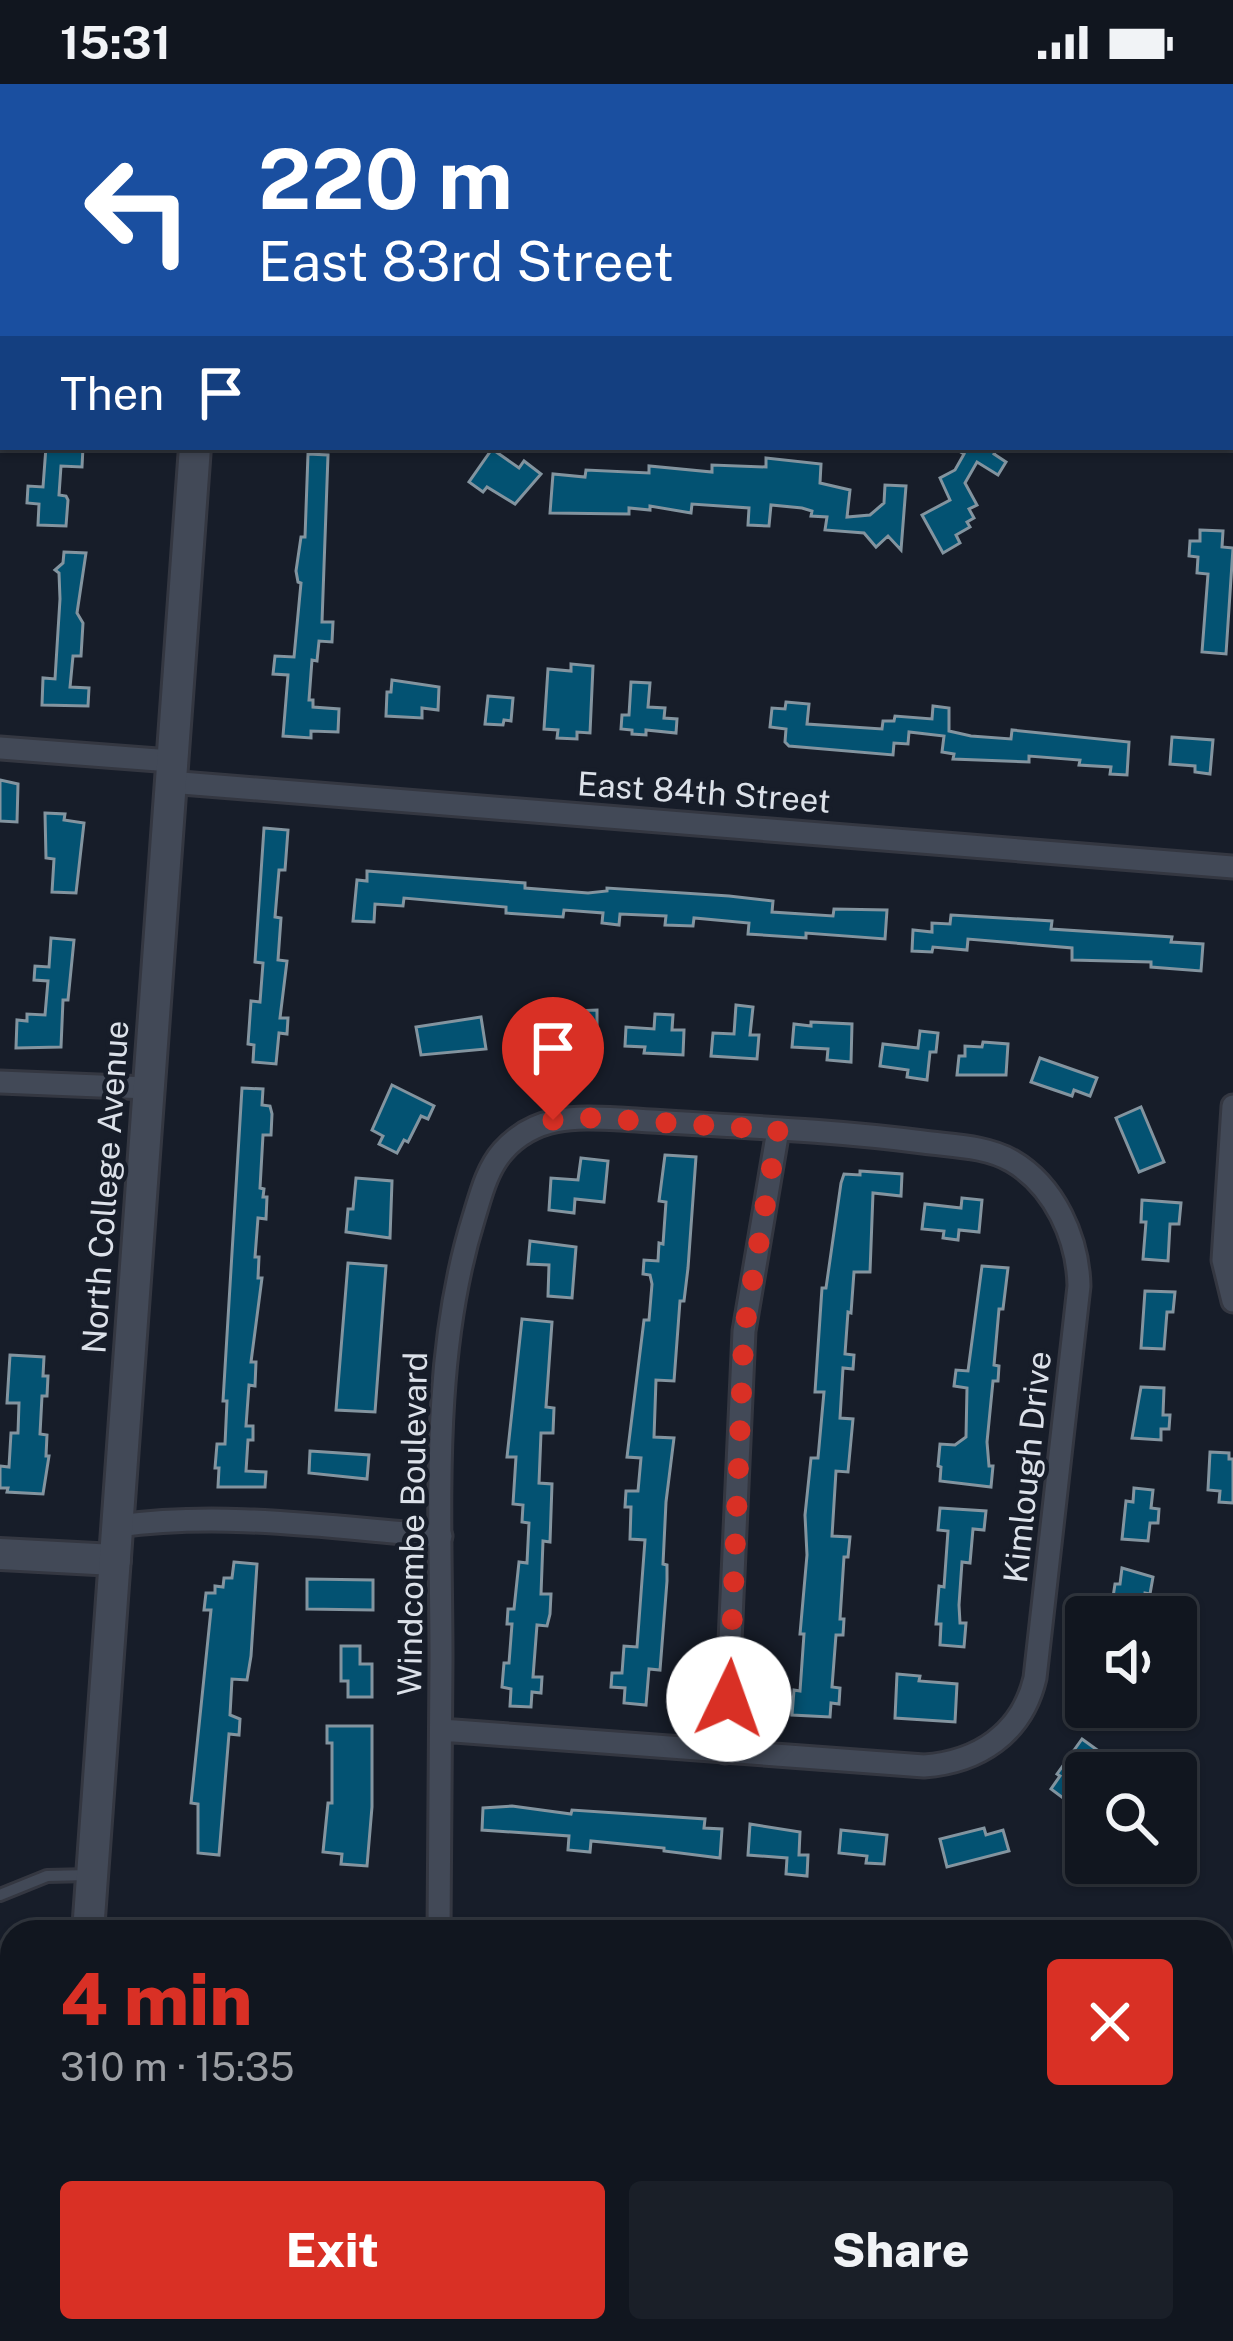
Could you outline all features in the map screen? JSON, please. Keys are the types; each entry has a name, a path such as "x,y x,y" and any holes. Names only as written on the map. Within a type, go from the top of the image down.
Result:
{"main road":[{"name":"North College Avenue","path":"89,1920 195,450"},
{"path":"0,1555 115,1561"}],"street":[{"name":"East 84th Street","path":"0,748 170,772 1233,867"},
{"path":"0,1082 148,1088"},
{"path":"1233,1106 1223,1268 1233,1300"},
{"name":"Windcombe Boulevard","path":"439,1920 444,1382 455,1296 486,1179 500,1155 521,1135 542,1123 577,1117 778,1130"},
{"path":"441,1730 725,1752 744,1331 778,1130"},
{"name":"Kimlough Drive","path":"725,1752 924,1766 961,1761 990,1746 1019,1717 1035,1678 1077,1307 1075,1250 1060,1214 1043,1187 1006,1157 976,1149 778,1130"},
{"path":"118,1526 226,1520 441,1536"}],"lane":[{"path":"0,1894 47,1876 92,1875"}],"building":[{"path":"46,450 83,450 82,467 61,466 59,495 68,500 66,526 38,525 39,504 27,503 28,486 43,487"},
{"path":"491,450 519,468 524,461 541,474 515,504 469,482"},
{"path":"957,450 996,450 994,454 1006,462 998,475 977,462 965,483 977,505 969,509 974,518 967,522 970,527 956,535 960,543 943,553 922,515 950,500 940,478 955,470 964,454"},
{"path":"308,454 328,455 322,622 333,622 332,642 319,641 317,661 312,660 309,700 313,707 339,709 338,732 311,731 311,738 283,736 288,675 273,674 275,656 294,657 301,583 296,571 301,537 305,537"},
{"path":"766,458 821,464 820,483 850,490 847,517 870,515 884,503 885,485 906,486 901,550 888,536 876,547 864,533 825,530 827,517 811,516 812,511 802,508 771,505 769,526 748,525 749,508 692,504 691,513 650,506 650,510 629,508 629,514 550,513 553,474 585,477 586,470 649,473 649,466 712,472 712,465 766,467"},
{"path":"1200,530 1223,531 1222,547 1233,548 1226,654 1202,652 1208,574 1197,573 1198,557 1189,556 1190,541 1200,541"},
{"path":"64,552 86,553 77,613 83,623 81,656 73,656 70,687 89,688 88,706 42,705 43,678 55,679 60,599 55,570 63,563"},
{"path":"571,664 593,666 590,733 577,732 577,739 557,738 558,730 544,729 548,669 571,671"},
{"path":"392,680 439,687 438,710 422,708 422,718 386,716"},
{"path":"631,682 650,683 648,707 665,708 664,718 677,719 676,733 646,730 646,735 632,734 632,730 621,729 622,715 629,715"},
{"path":"488,696 513,698 511,721 485,724"},
{"path":"786,702 809,704 807,724 882,729 883,721 894,721 895,716 932,719 933,706 949,708 949,731 971,736 1011,739 1012,730 1129,742 1127,775 1110,774 1111,767 1079,765 1080,760 953,759 954,754 942,752 944,736 909,732 908,744 894,743 893,755 789,746 786,729 770,727 772,708 785,709"},
{"path":"1172,737 1213,740 1210,774 1195,772 1195,766 1170,764"},
{"path":"0,780 18,784 17,822 0,821"},
{"path":"45,813 65,814 64,820 84,823 76,893 52,892 54,859 46,858"},
{"path":"264,828 288,830 275,917 281,918 278,960 287,961 280,1018 288,1018 287,1034 279,1033 276,1064 253,1062 254,1045 248,1044 251,1001 260,1002 263,963 255,962"},
{"path":"367,871 525,883 525,888 588,893 607,888 729,896 773,901 772,912 833,916 834,909 887,910 885,939 748,934 749,923 694,918 693,926 665,925 666,916 620,914 619,925 602,923 603,913 564,910 563,917 506,913 506,907 404,898 403,906 375,904 374,922 353,921 357,880 367,881"},
{"path":"951,915 1052,921 1051,929 1172,937 1171,942 1203,944 1201,971 1151,967 1151,962 1072,960 1072,948 968,939 967,950 933,947 932,952 912,951 913,930 932,932 932,923 950,924"},
{"path":"51,938 74,940 68,1000 63,1000 61,1047 16,1048 17,1020 27,1021 27,1014 45,1015 48,981 34,980 35,966 49,967"},
{"path":"736,1005 753,1007 750,1035 759,1035 757,1059 711,1056 713,1033 734,1034"},
{"path":"597,1010 597,1029 582,1029 583,1049 549,1051 548,1036 522,1037 521,1013"},
{"path":"655,1014 673,1015 672,1030 684,1030 683,1055 644,1053 645,1047 625,1046 626,1027 654,1029"},
{"path":"481,1017 486,1049 421,1055 416,1027"},
{"path":"811,1022 852,1024 851,1062 827,1060 828,1049 792,1047 794,1024 811,1026"},
{"path":"920,1031 938,1033 927,1080 907,1077 908,1070 880,1066 883,1044 918,1048"},
{"path":"983,1042 1008,1044 1006,1075 957,1075 965,1046 982,1047"},
{"path":"1040,1058 1097,1078 1090,1096 1074,1090 1072,1096 1031,1082"},
{"path":"392,1085 434,1106 428,1119 421,1116 397,1153 379,1144 383,1136 372,1130"},
{"path":"242,1088 263,1089 262,1105 270,1106 272,1114 271,1135 263,1135 260,1188 267,1197 266,1219 258,1218 255,1257 259,1257 258,1278 262,1278 251,1362 256,1362 255,1386 249,1385 246,1426 253,1426 253,1440 248,1440 246,1471 266,1472 265,1487 218,1487 217,1444 225,1444 227,1401 223,1401"},
{"path":"1141,1107 1164,1162 1139,1172 1116,1118"},
{"path":"665,1155 696,1157 674,1381 656,1380 654,1437 674,1438 666,1502 663,1564 667,1565 667,1581 660,1670 649,1669 646,1705 624,1703 625,1688 611,1687 612,1673 622,1673 624,1646 637,1647 645,1540 630,1539 631,1507 625,1507 626,1491 638,1491 641,1458 627,1457 644,1320 649,1320 652,1284 650,1275 643,1274 644,1260 658,1261 659,1243 663,1244 666,1202 659,1201"},
{"path":"581,1158 608,1161 604,1202 575,1199 574,1213 549,1210 551,1178 578,1180"},
{"path":"860,1171 902,1174 901,1196 873,1193 870,1272 854,1272 848,1312 845,1354 854,1355 853,1369 843,1368 840,1418 853,1419 848,1472 836,1471 832,1536 850,1537 848,1557 844,1557 843,1635 836,1635 832,1687 840,1688 839,1704 831,1703 830,1717 792,1715 794,1690 800,1691 804,1634 800,1634 807,1555 805,1515 811,1458 818,1458 824,1392 815,1392 822,1288 826,1288 841,1183 844,1174 860,1175"},
{"path":"356,1178 392,1181 390,1238 346,1232"},
{"path":"962,1198 982,1200 979,1232 959,1230 958,1240 943,1238 944,1231 922,1229 925,1204 961,1208"},
{"path":"1142,1200 1181,1203 1179,1224 1170,1224 1168,1261 1143,1259 1146,1222 1141,1222"},
{"path":"530,1241 576,1247 572,1298 548,1296 549,1265 528,1264"},
{"path":"348,1263 386,1266 375,1412 336,1410"},
{"path":"982,1266 1008,1268 1003,1309 999,1309 994,1365 999,1366 998,1381 993,1381 987,1442 989,1466 993,1466 991,1487 940,1481 938,1466 940,1444 955,1445 966,1437 967,1388 954,1386 956,1370 968,1371"},
{"path":"1145,1291 1175,1292 1173,1312 1167,1312 1164,1349 1141,1348"},
{"path":"522,1319 552,1322 546,1407 554,1408 553,1433 541,1433 539,1483 552,1484 550,1542 543,1541 541,1594 551,1594 550,1614 547,1626 537,1625 533,1677 542,1677 541,1693 532,1692 531,1707 510,1706 511,1689 502,1687 512,1624 507,1624 508,1609 514,1609 519,1562 527,1563 529,1523 522,1522 523,1505 513,1504 516,1457 507,1457"},
{"path":"10,1355 44,1357 47,1396 42,1396 40,1434 47,1435 49,1456 43,1494 0,1488 0,1466 9,1467 11,1433 18,1433 19,1403 7,1403"},
{"path":"1141,1387 1164,1388 1163,1415 1170,1415 1169,1429 1161,1429 1161,1440 1132,1438"},
{"path":"310,1451 369,1455 367,1479 309,1473"},
{"path":"1210,1452 1229,1453 1233,1459 1233,1503 1219,1502 1220,1491 1208,1490"},
{"path":"1134,1488 1153,1490 1151,1508 1159,1509 1158,1523 1150,1523 1148,1541 1122,1539 1126,1501 1133,1502"},
{"path":"940,1508 986,1511 984,1530 973,1529 970,1563 962,1562 959,1605 960,1623 966,1623 964,1647 940,1645 941,1624 936,1624 948,1531 938,1530"},
{"path":"234,1562 257,1564 247,1680 232,1679 230,1715 240,1719 239,1735 229,1734 219,1855 198,1853 198,1804 191,1803 211,1610 204,1610 206,1593 215,1593 215,1586 223,1587 224,1578 232,1578"},
{"path":"1122,1568 1153,1577 1150,1594 1145,1596 1113,1596 1115,1584 1120,1584"},
{"path":"307,1579 373,1580 373,1610 307,1609"},
{"path":"341,1646 360,1646 360,1664 372,1664 372,1697 348,1697 348,1681 341,1681"},
{"path":"897,1674 957,1684 955,1722 895,1718"},
{"path":"327,1726 372,1726 367,1866 341,1864 342,1854 323,1852 328,1803 332,1803 332,1743 327,1743"},
{"path":"1082,1739 1100,1752 1073,1752"},
{"path":"1065,1763 1065,1800 1051,1789"},
{"path":"512,1806 571,1814 572,1810 705,1819 704,1828 722,1829 720,1858 591,1841 590,1852 568,1850 569,1836 482,1830 483,1808"},
{"path":"750,1824 800,1832 799,1855 808,1855 807,1876 786,1874 787,1858 748,1855"},
{"path":"984,1828 986,1835 1003,1830 1009,1851 947,1867 940,1839"},
{"path":"841,1830 887,1835 884,1864 866,1863 867,1856 839,1853"}],"route":[{"path":"553,1120 577,1117 778,1130 744,1331 729,1699"}]}
